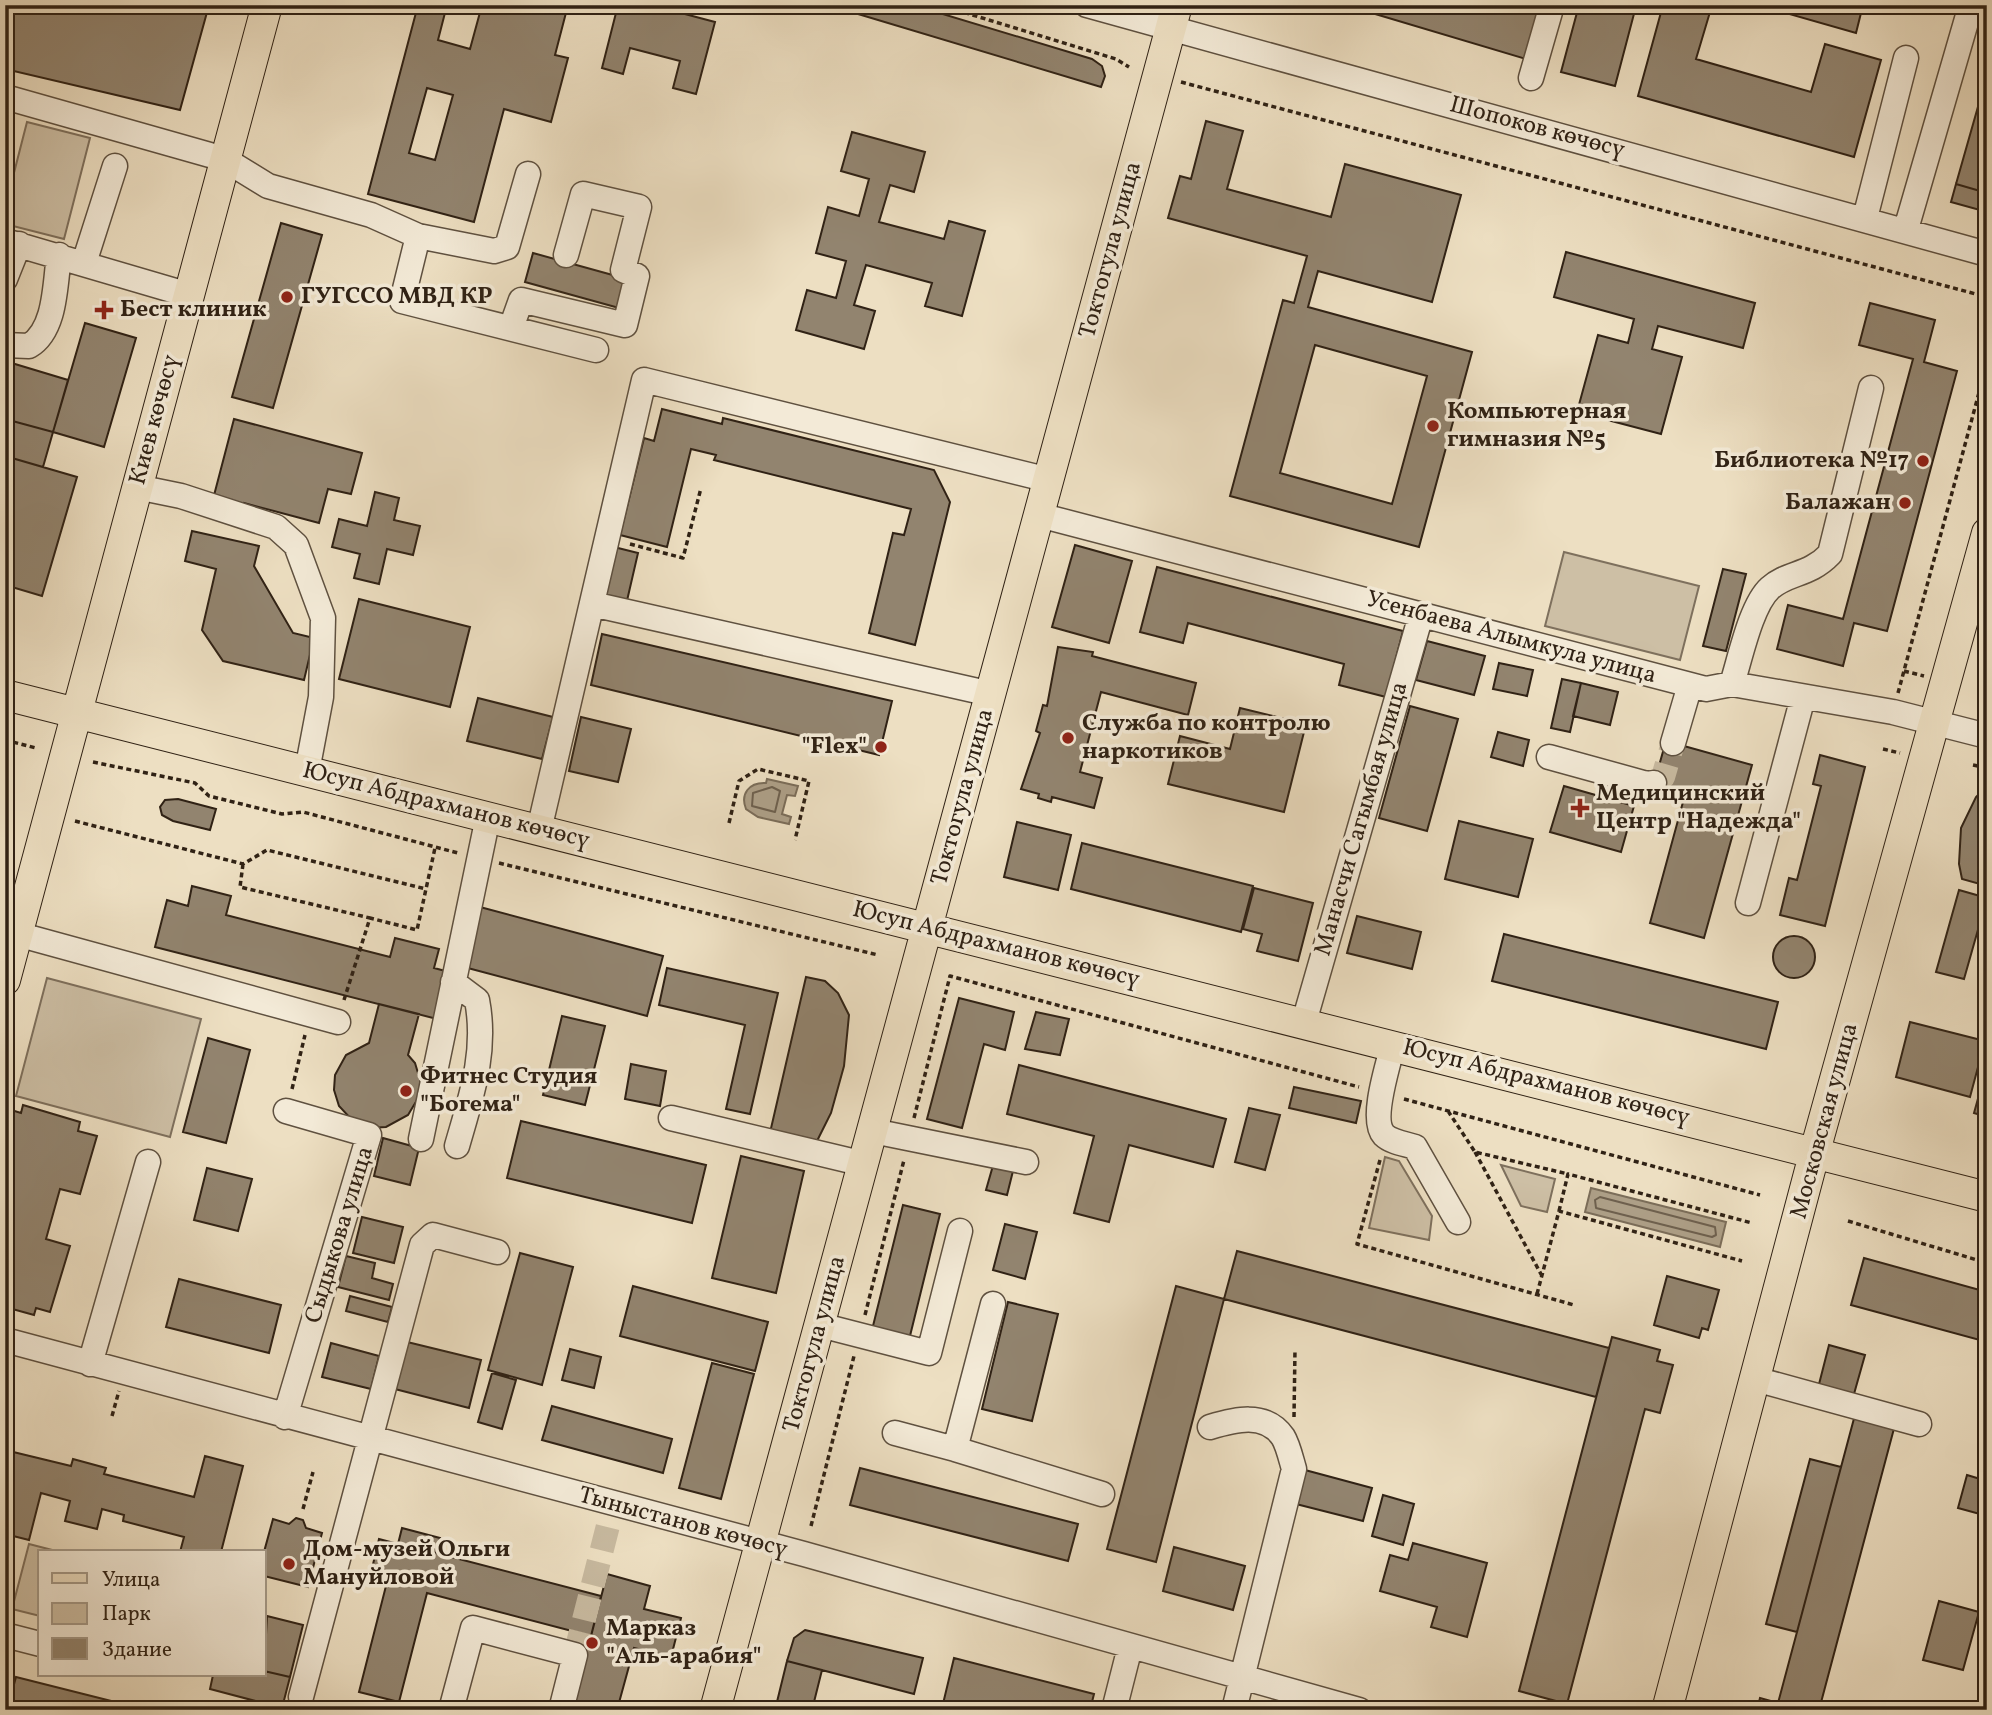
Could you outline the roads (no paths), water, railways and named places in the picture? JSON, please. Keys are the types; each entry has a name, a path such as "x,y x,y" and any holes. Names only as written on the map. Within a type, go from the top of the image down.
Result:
{"main road":[{"name":"Киев көчөсү","path":"5,980 267,5"},
{"name":"Токтогула улица","path":"715,1710 1174,16"},
{"name":"Московская улица","path":"1667,1710 1815,1151 1985,544"},
{"name":"Юсуп Абдрахманов көчөсү","path":"5,695 1815,1151 1987,1197"}],"street":[{"name":"Шопоков көчөсү","path":"1087,5 1174,16 1987,254"},
{"path":"1531,78 1552,5"},
{"path":"1906,229 1971,5"},
{"path":"1865,218 1906,58"},
{"path":"5,97 224,159 268,186 371,215 418,236 494,251 507,247 528,174"},
{"path":"84,262 115,166"},
{"path":"511,328 520,300 625,325 637,276 623,270 639,207 583,194 566,255"},
{"path":"418,236 402,301 596,349"},
{"path":"5,279 12,242 189,295"},
{"path":"5,345 29,346 42,335 51,306 59,256"},
{"path":"539,830 644,380 1049,480"},
{"path":"1732,684 1757,609 1770,588 1817,568 1830,554 1871,388"},
{"path":"137,487 181,496 276,527 296,545 323,618 321,697 307,771"},
{"name":"Усенбаева Алымкула улица","path":"1040,515 1706,689 1732,684 1893,712 1987,736"},
{"path":"592,604 991,694"},
{"name":"Манасчи Сагымбая улица","path":"1304,1022 1421,615"},
{"path":"1673,743 1690,685"},
{"path":"1748,903 1803,697"},
{"path":"1549,757 1647,784 1654,783"},
{"path":"422,1139 488,817"},
{"path":"17,934 338,1022"},
{"path":"453,982 477,1000 481,1024 480,1065 457,1146"},
{"path":"1393,1045 1381,1093 1378,1127 1386,1138 1415,1147 1458,1222"},
{"name":"Сыдыкова улица","path":"285,1417 369,1135 286,1111"},
{"path":"671,1118 864,1164"},
{"path":"873,1131 1026,1162"},
{"path":"90,1364 148,1162"},
{"path":"820,1325 929,1353 960,1231"},
{"path":"301,1697 422,1245 433,1235 497,1252"},
{"path":"956,1449 993,1304"},
{"name":"Тыныстанов көчөсү","path":"5,1340 371,1441 760,1543 1359,1710"},
{"path":"1755,1379 1919,1424"},
{"path":"1210,1427 1242,1418 1266,1424 1283,1437 1294,1469 1234,1710"},
{"path":"895,1433 1102,1494"},
{"path":"451,1710 473,1628 575,1655 561,1710"},
{"path":"5,1635 38,1643"},
{"path":"1114,1710 1130,1647"}],"water":[{"path":"767,779 798,786 795,796 787,795 782,814 791,817 789,824 758,817 746,809 744,798 747,790 766,783"},
{"path":"1591,1188 1726,1222 1720,1247 1585,1212"}],"tunnel":[{"path":"1654,783 1663,777 1673,743"},
{"path":"575,1655 613,1506"}],"place":[{"name":"ГУГССО МВД КР","path":"287,297"},
{"name":"Бест клиник","path":"104,310"},
{"name":"Компьютерная гимназия №5","path":"1433,426"},
{"name":"Библиотека №17","path":"1923,461"},
{"name":"Балажан","path":"1905,503"},
{"name":"Служба по контролю наркотиков","path":"1068,738"},
{"name":"\"Flex\"","path":"881,747"},
{"name":"Медицинский Центр \"Надежда\"","path":"1580,808"},
{"name":"Фитнес Студия \"Богема\"","path":"406,1091"},
{"name":"Дом-музей Ольги Мануйловой","path":"289,1564"},
{"name":"Марказ \"Аль-арабия\"","path":"592,1643"}]}
